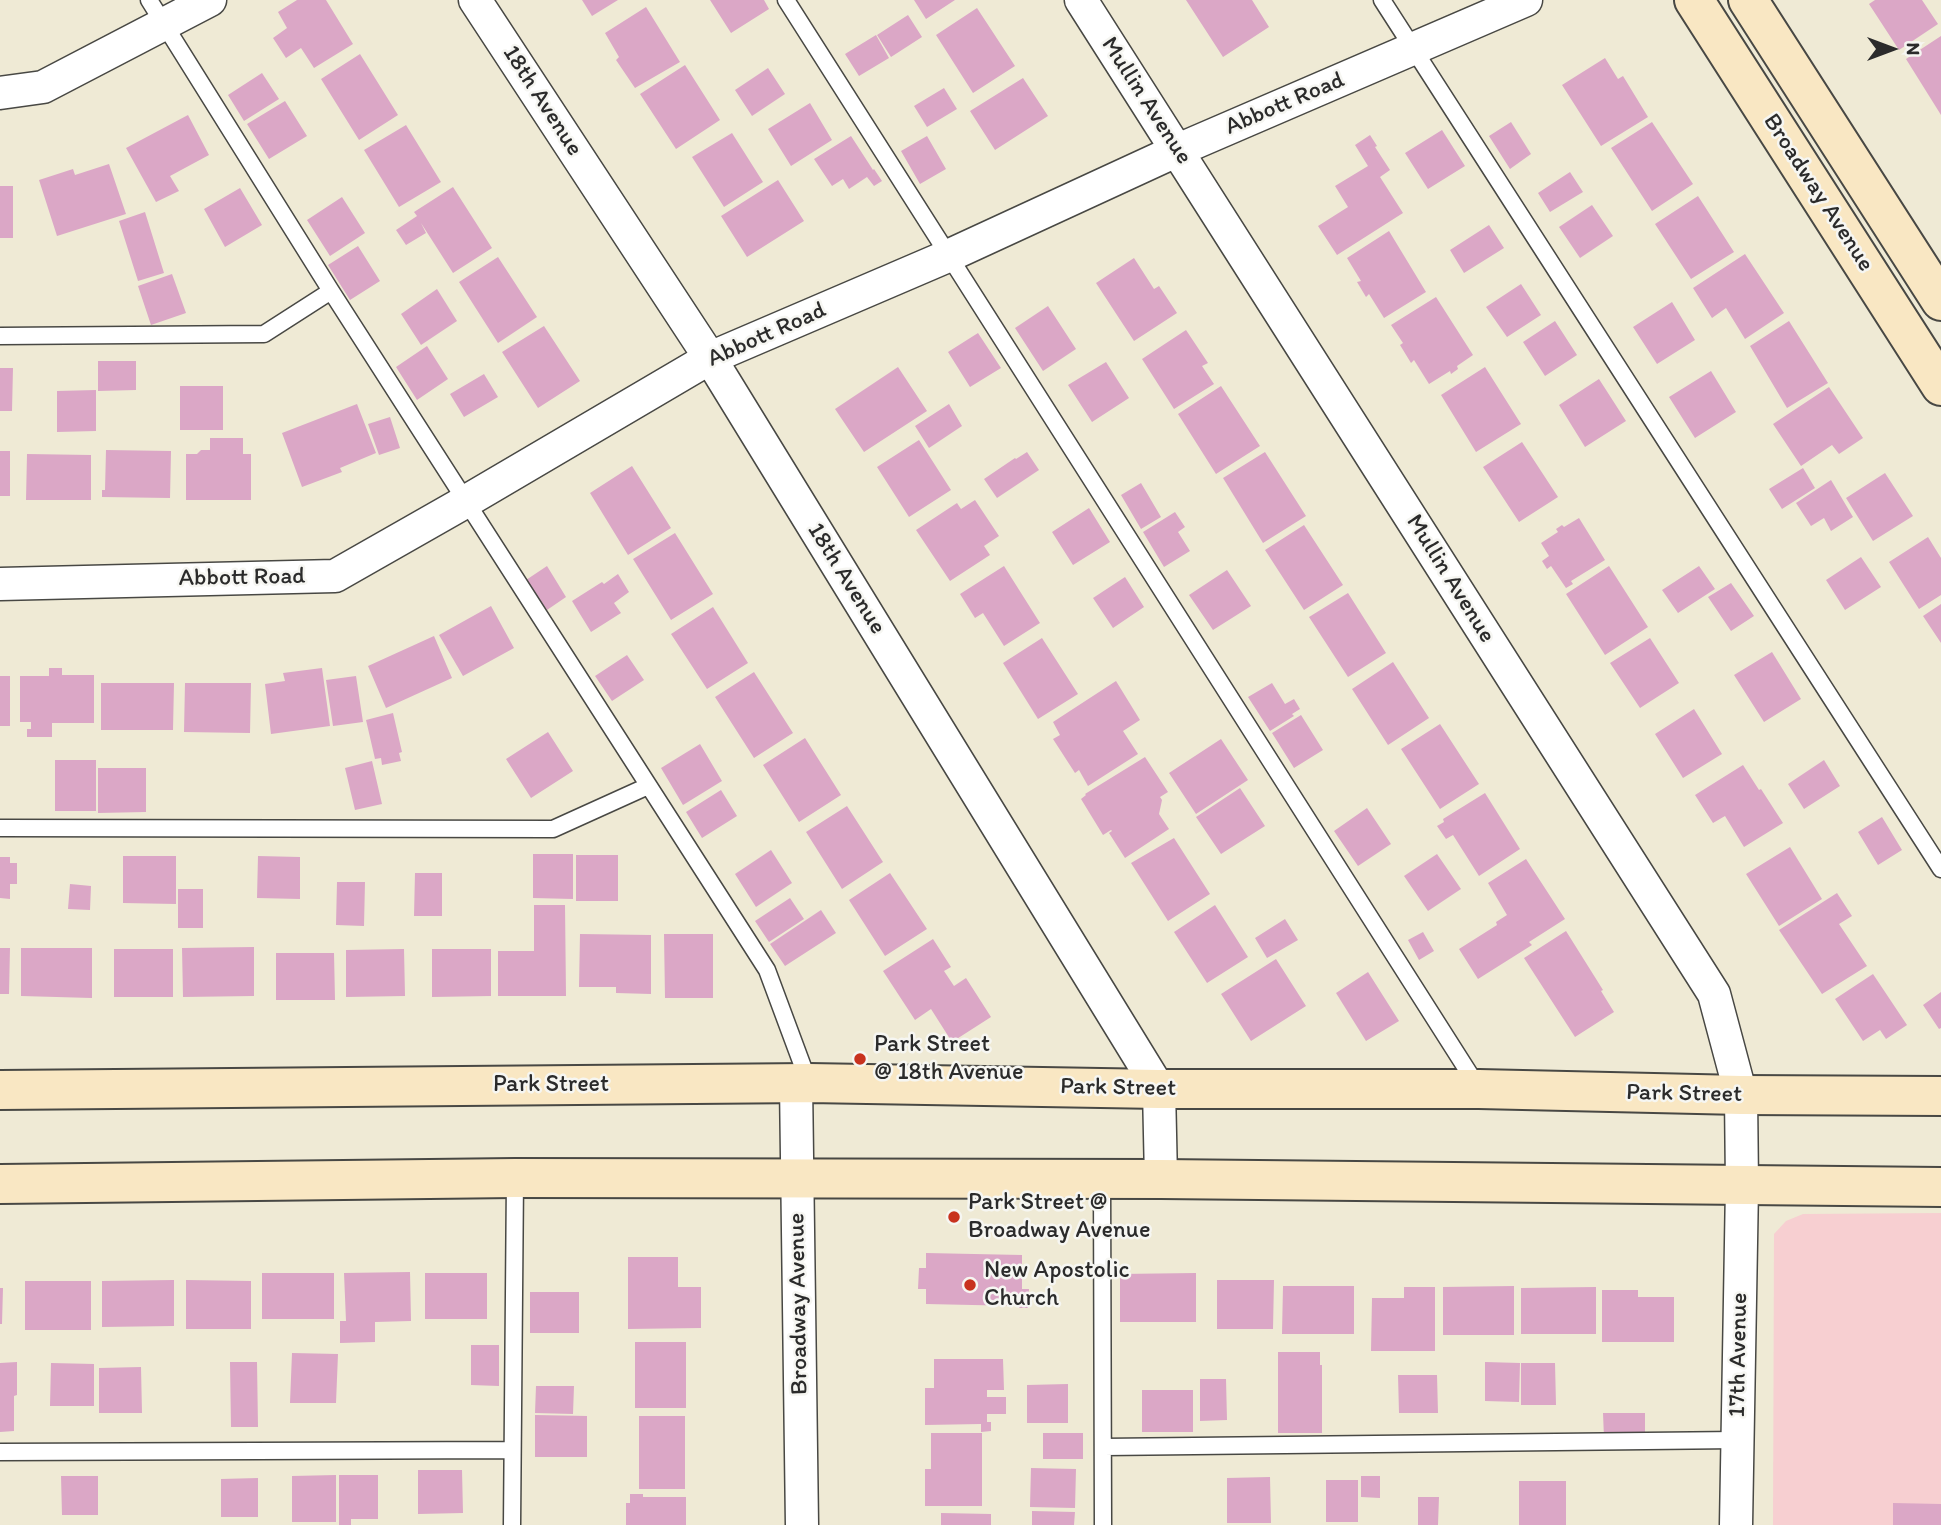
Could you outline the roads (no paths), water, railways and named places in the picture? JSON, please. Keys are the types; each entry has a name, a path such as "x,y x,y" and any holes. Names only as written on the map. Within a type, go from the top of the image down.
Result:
{"street":[{"path":"0,93 43,87 157,12 210,0"},
{"name":"18th Avenue","path":"475,0 710,358 1158,1089 1161,1179"},
{"name":"Mullin Avenue","path":"1081,0 1714,994 1741,1095 1742,1186"},
{"name":"Abbott Road","path":"0,584 335,576 710,358 948,256 1178,150 1526,0"},
{"name":"Broadway Avenue","path":"1694,0 1935,365"},
{"name":"Broadway Avenue","path":"1748,0 1941,301"},
{"name":"Broadway Avenue","path":"802,1083 797,1179 802,1525"},
{"name":"Park Street","path":"0,1090 802,1083 1941,1096"},
{"path":"0,1184 515,1178 1161,1179 1941,1187"},
{"name":"17th Avenue","path":"1735,1525 1742,1186"}],"lane":[{"path":"786,0 1479,1089"},
{"path":"1382,0 1941,869"},
{"path":"157,12 465,502 767,970 802,1083"},
{"path":"0,336 264,334 331,291"},
{"path":"0,828 553,829 648,786"},
{"path":"512,1525 515,1178"},
{"path":"1102,1179 1103,1525"},
{"path":"1104,1447 1737,1440"},
{"path":"0,1452 511,1451"}],"place":[{"name":"Park Street @ 18th Avenue","path":"860,1059"},
{"name":"Park Street @ Broadway Avenue","path":"954,1217"},
{"name":"New Apostolic Church","path":"970,1285"}]}
